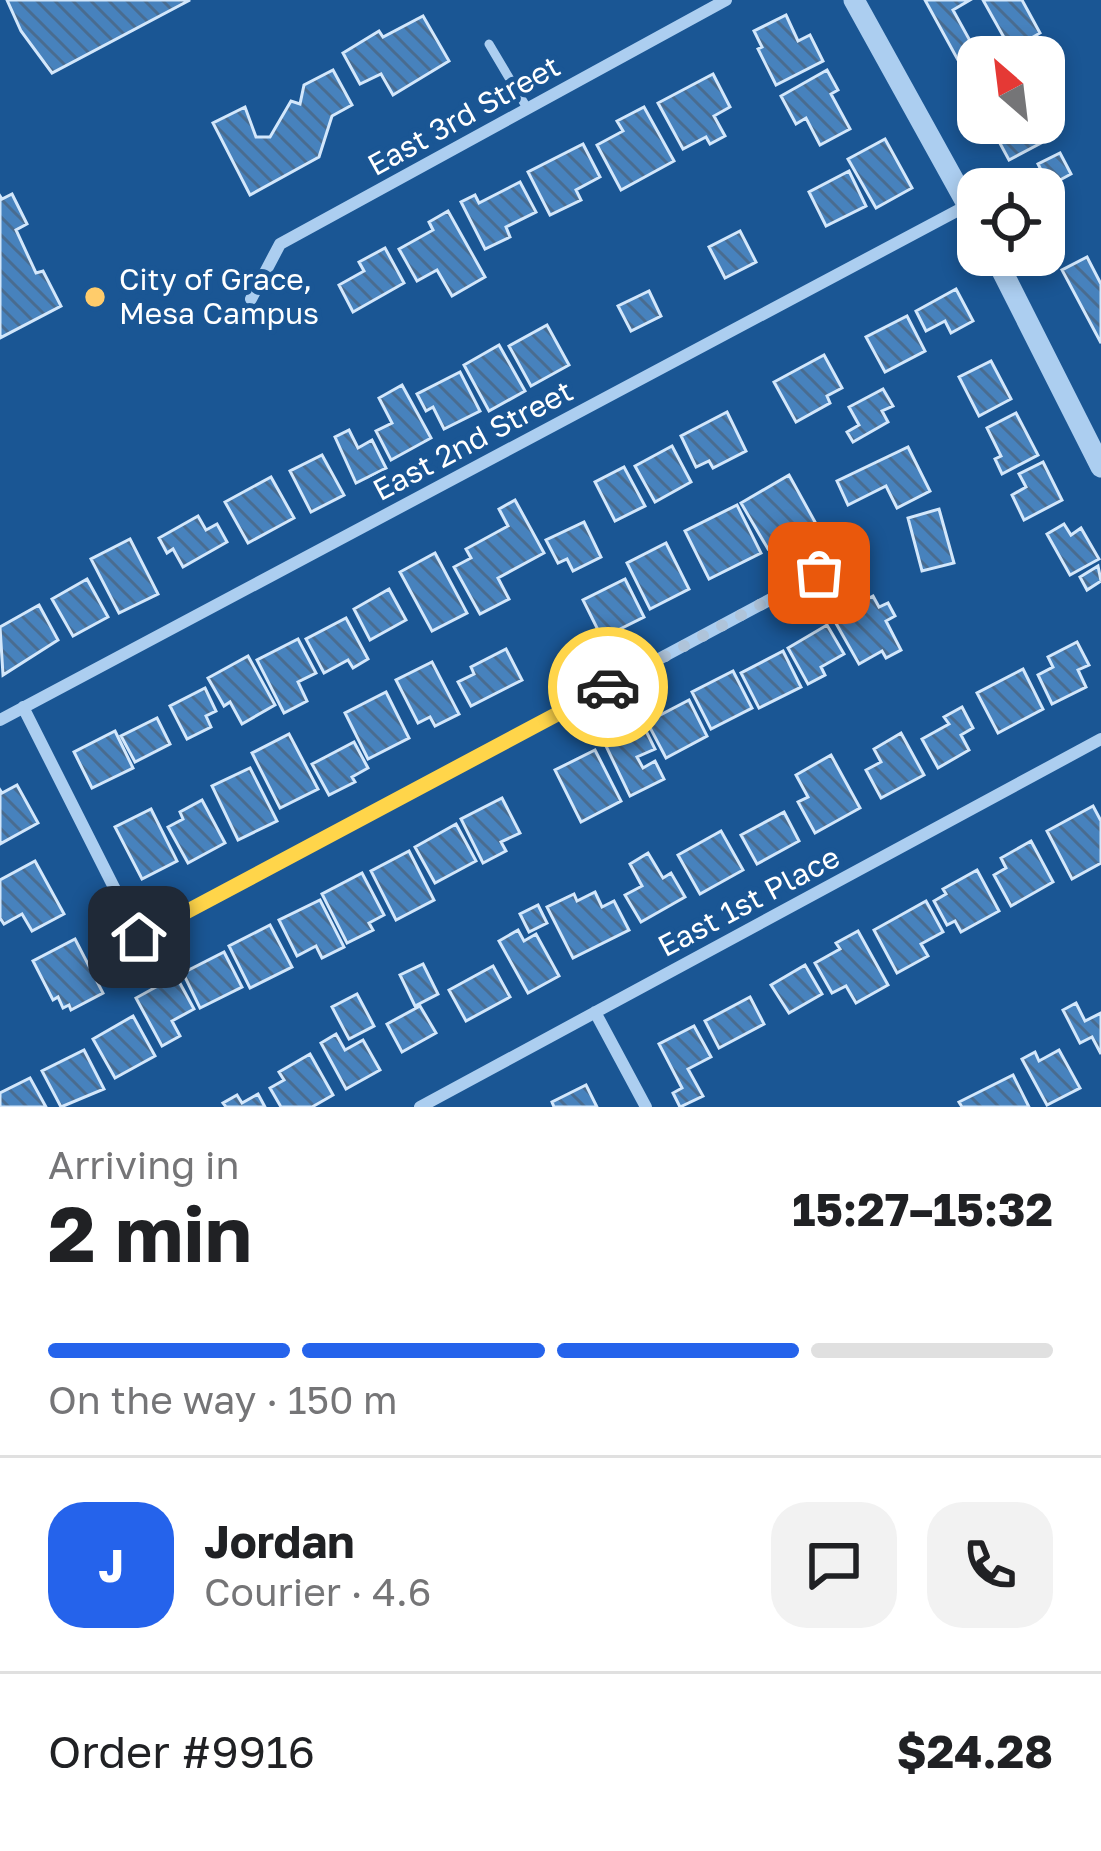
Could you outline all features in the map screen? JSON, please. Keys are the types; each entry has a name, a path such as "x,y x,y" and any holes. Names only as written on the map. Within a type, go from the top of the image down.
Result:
{"street":[{"name":"East 3rd Street","path":"251,299 280,244 726,0"},
{"path":"854,0 957,186"},
{"name":"East 2nd Street","path":"0,720 957,223"},
{"path":"1005,276 1101,467"},
{"path":"23,707 139,937 859,552"},
{"name":"East 1st Place","path":"420,1107 1101,739"},
{"path":"596,1012 646,1107"}],"lane":[{"path":"489,44 527,108"}],"building":[{"path":"7,0 190,0 52,73 21,31"},
{"path":"925,0 970,0 953,10 967,36 957,36 957,58"},
{"path":"983,0 1022,0 1040,33 1003,36"},
{"path":"786,15 798,41 810,35 823,61 776,85 754,31"},
{"path":"423,16 449,61 393,95 381,74 360,84 343,53 379,31 383,37"},
{"path":"333,70 352,105 332,116 319,157 250,195 213,123 245,107 256,137 270,137 291,101 300,104 304,85"},
{"path":"827,70 838,90 831,94 850,129 820,145 806,118 796,124 781,96"},
{"path":"713,74 730,107 714,116 725,136 710,144 706,137 683,149 658,103"},
{"path":"644,107 674,161 621,190 597,145 623,131 617,121"},
{"path":"885,139 912,188 876,208 848,159"},
{"path":"583,144 600,177 576,190 581,200 550,215 528,172"},
{"path":"1000,144 1039,144 1009,160"},
{"path":"1060,153 1071,174 1065,177 1065,168 1040,168 1038,164"},
{"path":"849,171 866,206 826,226 809,192"},
{"path":"520,182 536,212 506,227 510,237 485,249 461,202 475,195 479,203"},
{"path":"12,194 27,224 16,230 36,273 43,271 61,306 0,338 0,196"},
{"path":"448,211 485,277 452,296 437,270 417,281 399,249 433,230 429,222"},
{"path":"740,231 756,262 725,278 709,247"},
{"path":"385,248 404,283 353,312 339,285 364,271 359,262"},
{"path":"1087,257 1101,284 1101,343 1065,276 1065,268"},
{"path":"956,289 973,321 951,333 945,321 926,331 916,311"},
{"path":"649,291 661,316 631,331 618,306"},
{"path":"907,316 925,351 885,372 866,337"},
{"path":"547,325 569,365 531,386 509,346"},
{"path":"499,345 525,391 489,411 464,365"},
{"path":"824,355 842,388 827,396 830,403 796,422 774,382"},
{"path":"991,361 1011,399 979,416 959,377"},
{"path":"460,372 480,411 444,429 433,407 426,411 417,394"},
{"path":"402,385 431,438 391,460 376,431 392,423 379,398"},
{"path":"883,389 893,406 882,411 888,422 853,442 847,432 859,425 849,407"},
{"path":"727,412 746,451 713,468 709,461 696,467 681,436"},
{"path":"1016,413 1038,455 1002,474 995,459 1001,456 987,428"},
{"path":"349,430 358,448 372,440 386,468 356,483 335,437"},
{"path":"672,446 691,482 655,502 635,466"},
{"path":"908,447 930,491 897,508 886,486 848,505 837,481"},
{"path":"322,455 344,495 311,512 290,471"},
{"path":"1043,462 1062,500 1024,520 1012,495 1026,487 1019,474"},
{"path":"624,467 645,506 615,521 595,482"},
{"path":"789,475 815,522 768,549 741,503"},
{"path":"271,477 294,518 248,543 225,502"},
{"path":"515,500 544,553 498,578 509,599 480,614 454,567 471,558 466,549 508,526 499,509"},
{"path":"737,505 761,553 709,579 685,531"},
{"path":"939,509 954,563 922,571 908,518"},
{"path":"198,516 206,530 217,524 227,542 183,567 173,549 167,553 159,538"},
{"path":"584,522 601,557 573,571 567,559 558,563 546,540"},
{"path":"1064,524 1071,535 1081,528 1099,559 1070,575 1047,534"},
{"path":"130,539 158,594 119,613 91,559"},
{"path":"666,543 689,589 650,609 627,563"},
{"path":"435,553 467,613 432,631 400,572"},
{"path":"1098,566 1101,581 1087,590 1080,577"},
{"path":"87,579 108,617 73,636 52,599"},
{"path":"625,579 644,617 602,638 583,600"},
{"path":"389,589 406,620 370,640 354,609"},
{"path":"873,596 879,607 888,603 895,616 886,621 901,650 886,658 882,651 859,664 833,618"},
{"path":"39,605 58,640 3,675 0,627"},
{"path":"346,618 368,659 353,668 348,660 324,673 306,639"},
{"path":"827,625 844,654 821,667 825,675 808,684 788,648"},
{"path":"298,639 316,673 298,682 307,701 284,713 257,660"},
{"path":"1077,642 1089,665 1078,670 1086,687 1052,704 1038,675 1053,667 1048,657"},
{"path":"506,649 522,680 471,706 458,682 474,674 471,667"},
{"path":"783,651 801,687 759,708 741,673"},
{"path":"248,656 275,705 242,724 230,702 224,706 208,678"},
{"path":"432,662 459,714 435,726 430,717 418,723 396,680"},
{"path":"1023,669 1043,709 998,733 977,693"},
{"path":"733,671 752,708 711,729 692,692"},
{"path":"205,688 216,711 206,716 211,727 187,739 170,706"},
{"path":"386,692 409,738 368,759 345,713"},
{"path":"689,700 707,736 666,758 647,722"},
{"path":"962,707 973,728 961,735 969,750 938,768 922,739 949,724 944,717"},
{"path":"157,718 170,744 135,762 121,736"},
{"path":"643,725 655,749 637,757 643,768 655,761 664,779 630,796 605,744"},
{"path":"115,731 133,768 92,788 74,752"},
{"path":"901,733 924,775 881,798 866,770 881,762 874,749"},
{"path":"289,734 318,789 280,808 252,753"},
{"path":"354,742 368,768 352,777 355,782 329,795 312,764"},
{"path":"595,750 621,801 581,822 555,770"},
{"path":"831,755 860,808 815,833 798,802 808,797 796,775"},
{"path":"250,768 277,821 238,840 212,786"},
{"path":"17,785 38,823 0,844 0,790"},
{"path":"502,798 520,833 501,842 506,851 483,863 461,819"},
{"path":"202,800 225,843 188,863 168,827 183,819 180,812"},
{"path":"1093,806 1101,821 1101,863 1072,879 1047,831"},
{"path":"151,809 177,861 142,879 115,827"},
{"path":"784,812 799,841 757,864 741,835"},
{"path":"456,824 476,861 435,883 415,847"},
{"path":"721,831 743,870 700,894 678,855"},
{"path":"1031,841 1053,882 1011,906 994,875 1006,868 1001,858"},
{"path":"409,851 434,900 396,920 371,871"},
{"path":"648,853 663,878 671,873 685,897 641,922 625,895 642,886 630,864"},
{"path":"35,861 64,914 32,931 22,914 4,924 0,880"},
{"path":"977,870 999,911 961,932 955,921 947,925 934,901 946,894 943,889"},
{"path":"362,873 384,915 369,923 373,930 347,943 322,894"},
{"path":"595,892 602,907 614,901 629,930 573,958 547,907 574,894 577,901"},
{"path":"320,900 344,947 322,958 316,946 297,956 279,920"},
{"path":"926,901 943,932 921,944 928,956 897,973 874,930"},
{"path":"538,905 547,923 529,932 520,914"},
{"path":"270,925 292,967 250,988 229,946"},
{"path":"518,930 524,941 536,934 559,976 528,993 499,941"},
{"path":"858,931 888,985 856,1003 846,986 832,993 815,963 840,949 836,943"},
{"path":"75,939 103,993 71,1010 69,1005 63,1008 58,997 53,1000 33,961"},
{"path":"224,952 242,987 200,1008 183,973"},
{"path":"423,964 438,994 415,1006 400,975"},
{"path":"805,965 822,994 789,1013 771,985"},
{"path":"493,966 510,997 466,1021 449,990"},
{"path":"176,976 194,1009 172,1021 180,1036 162,1046 136,998"},
{"path":"357,994 374,1026 349,1039 332,1007"},
{"path":"750,997 764,1024 719,1048 705,1021"},
{"path":"1076,1003 1085,1021 1101,1013 1101,1054 1092,1037 1080,1043 1063,1010"},
{"path":"420,1006 436,1033 402,1052 387,1024"},
{"path":"133,1016 155,1056 115,1078 93,1039"},
{"path":"694,1026 711,1057 688,1069 703,1096 680,1107 673,1093 682,1088 659,1044"},
{"path":"336,1034 345,1050 363,1040 380,1070 346,1089 321,1043"},
{"path":"84,1050 104,1089 61,1107 42,1071"},
{"path":"1059,1050 1080,1088 1047,1105 1022,1059 1035,1052 1039,1061"},
{"path":"310,1054 333,1095 312,1107 281,1107 270,1088 284,1080 279,1072"},
{"path":"1013,1075 1029,1107 962,1107 959,1102"},
{"path":"30,1078 46,1107 0,1107 0,1093"},
{"path":"586,1085 597,1107 554,1107 552,1102"},
{"path":"258,1094 265,1107 226,1107 223,1103 237,1095 242,1103"}],"way so far":[{"path":"608,687 819,573"}],"place":[{"name":"City of Grace, Mesa Campus","path":"95,297"}],"route":[{"path":"139,937 608,687"}]}
